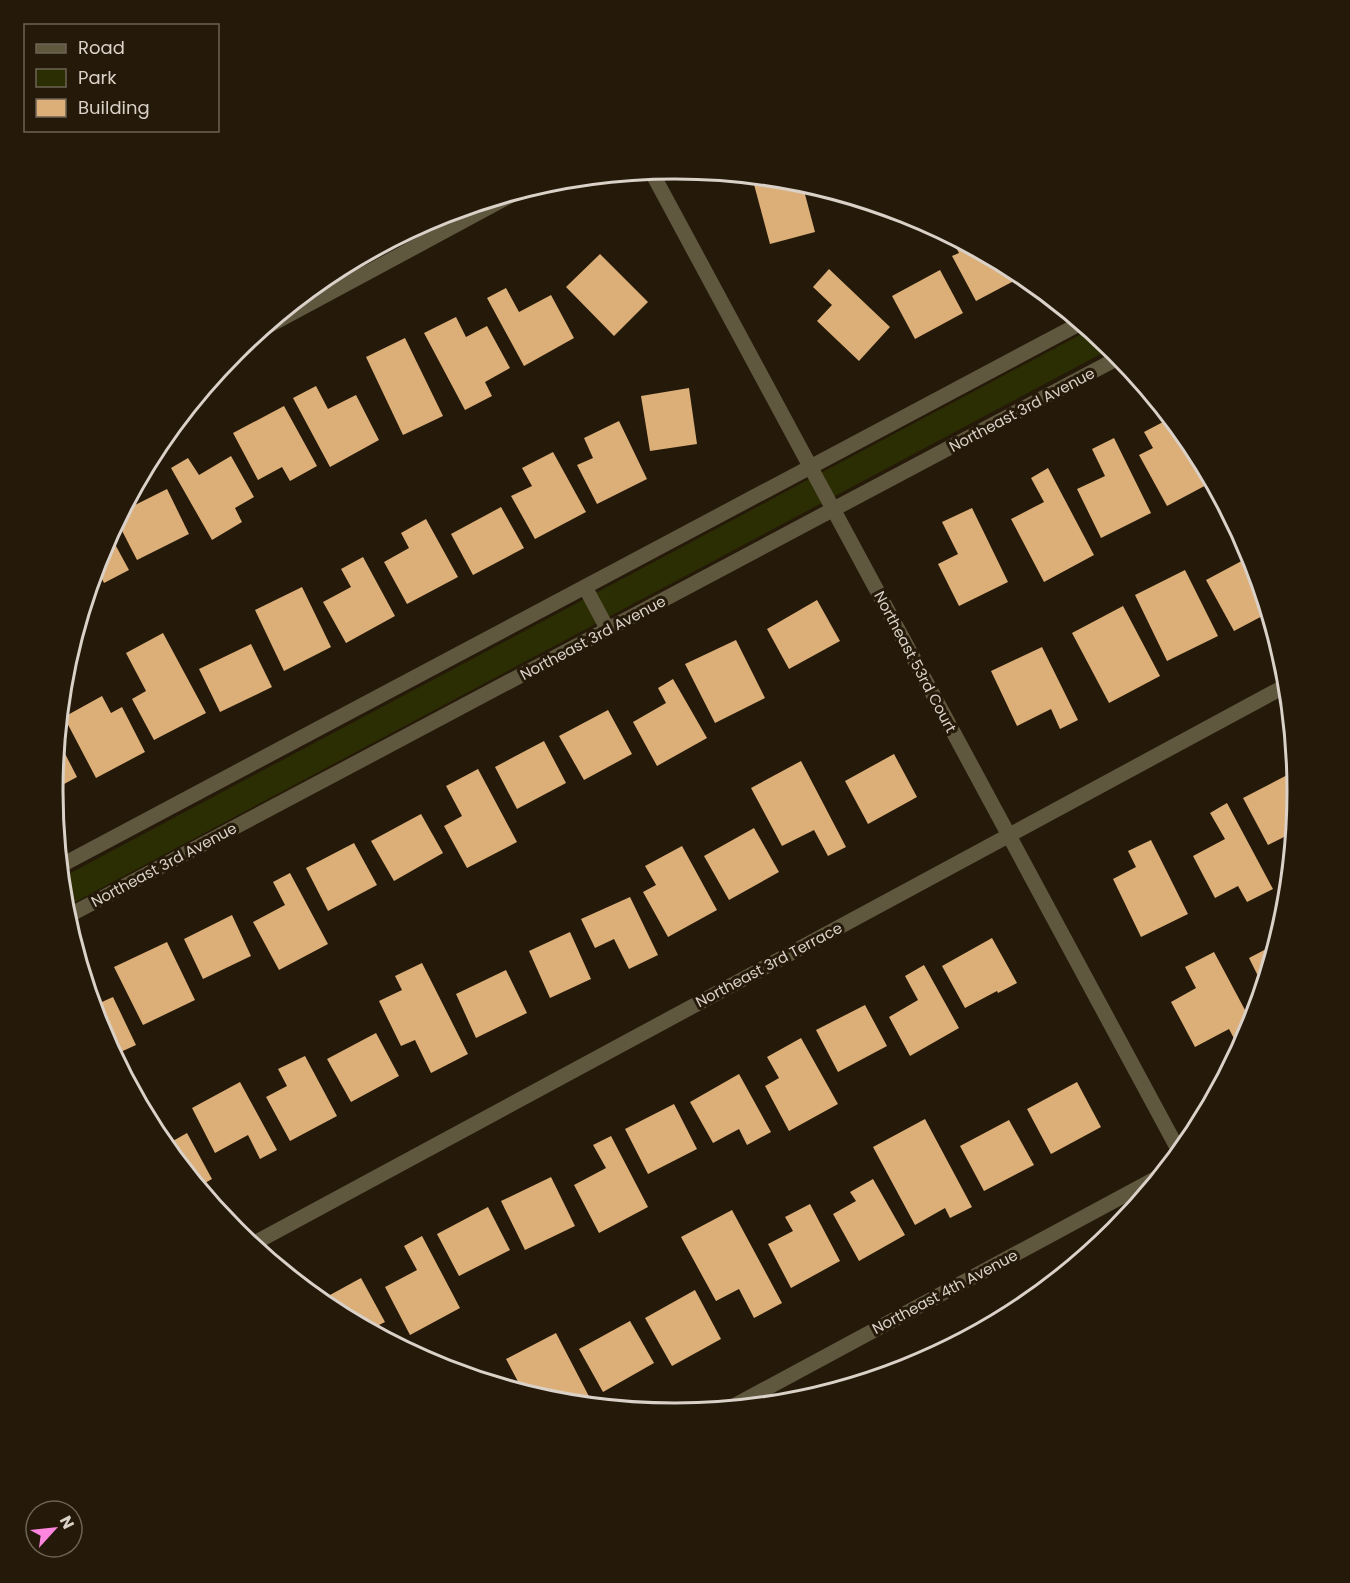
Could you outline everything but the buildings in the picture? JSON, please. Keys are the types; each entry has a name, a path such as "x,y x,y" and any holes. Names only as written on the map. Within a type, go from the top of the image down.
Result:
{"street":[{"name":"Northeast 53rd Court","path":"656,180 1175,1144"},
{"path":"295,312 483,211"},
{"path":"67,862 1074,327"},
{"name":"Northeast 3rd Avenue","path":"75,912 1111,362"},
{"path":"585,587 608,630"},
{"name":"Northeast 3rd Terrace","path":"259,1241 1278,690"},
{"name":"Northeast 4th Avenue","path":"747,1399 1145,1183"}],"green space":[{"path":"1082,334 1102,353 74,903 69,874"}]}
